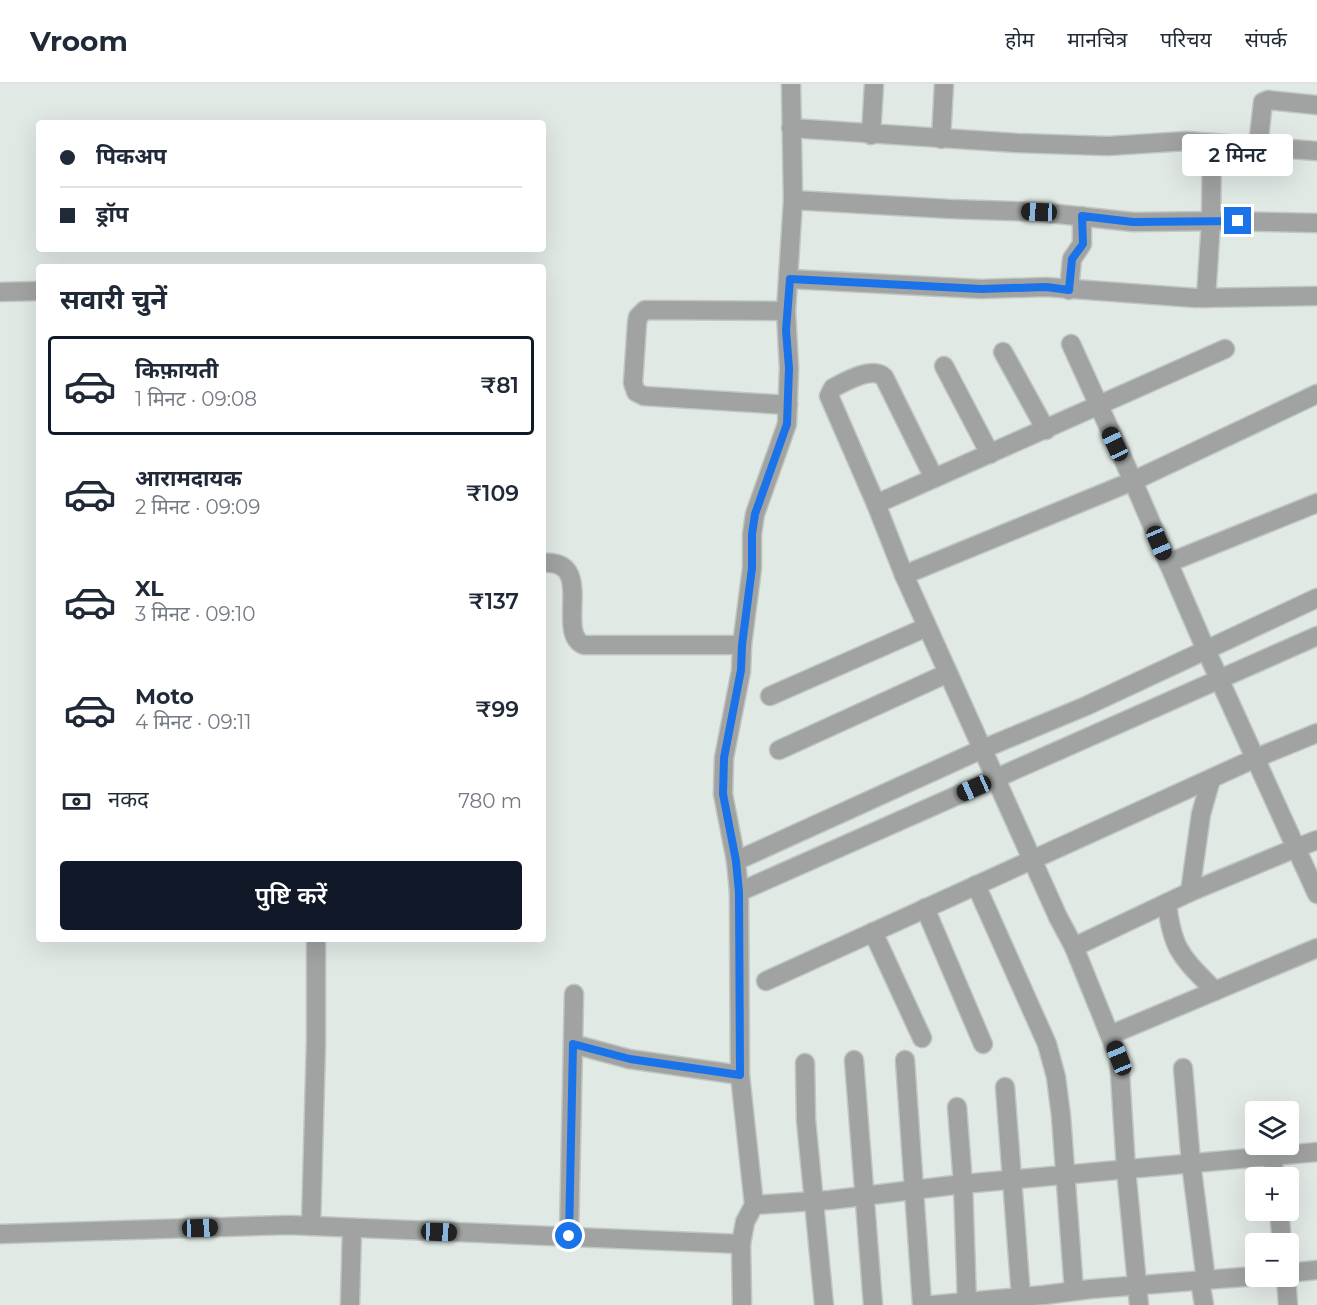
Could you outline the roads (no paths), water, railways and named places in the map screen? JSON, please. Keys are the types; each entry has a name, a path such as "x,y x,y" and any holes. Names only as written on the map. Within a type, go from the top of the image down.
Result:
{"street":[{"path":"742,1305 741,1244 745,1222 754,1205 740,1075 739,892 736,861 723,794 724,758 741,670 752,568 752,534 755,514 787,424 789,368 786,311 790,279 793,200 791,84"},
{"path":"870,135 874,84"},
{"path":"941,139 944,84"},
{"path":"1258,146 1263,102 1268,100 1317,105"},
{"path":"791,128 941,139 1108,146 1187,141 1317,151"},
{"path":"1206,298 1211,221 1212,143"},
{"path":"793,200 950,210 1039,212 1133,222 1317,223"},
{"path":"1069,290 1072,259 1083,244 1082,216"},
{"path":"790,279 981,289 1046,287 1206,298 1317,296"},
{"path":"0,292 36,291"},
{"path":"786,311 645,310 638,317 637,323 633,383 636,392 644,396 788,405"},
{"path":"1071,344 1317,894"},
{"path":"876,504 1225,349"},
{"path":"1003,352 1046,429"},
{"path":"944,366 990,454"},
{"path":"934,478 880,373 869,373 833,388 829,396 904,575 1058,917 1074,947 1119,1058 1126,1169 1140,1305"},
{"path":"904,575 1133,481 1317,394"},
{"path":"1168,563 1317,503"},
{"path":"546,563 561,566 569,575 573,588 573,636 579,643 584,645 742,645"},
{"path":"736,861 982,749 1086,706 1317,599"},
{"path":"770,696 927,627"},
{"path":"739,892 1317,636"},
{"path":"779,750 948,673"},
{"path":"1086,706 1098,733"},
{"path":"766,981 1256,758 1317,733"},
{"path":"1190,892 1201,814 1211,779"},
{"path":"1074,947 1190,892 1317,840"},
{"path":"976,885 1053,1061 1061,1116 1074,1291"},
{"path":"1167,903 1169,925 1176,946 1215,991"},
{"path":"925,908 983,1044"},
{"path":"873,932 922,1038"},
{"path":"311,1226 316,942"},
{"path":"1110,1035 1317,948"},
{"path":"569,1236 574,994"},
{"path":"573,1044 630,1059 740,1075"},
{"path":"854,1060 873,1305"},
{"path":"905,1060 922,1305"},
{"path":"805,1063 806,1120 824,1305"},
{"path":"1184,1068 1204,1305"},
{"path":"1005,1087 1021,1297"},
{"path":"957,1107 963,1184 967,1303"},
{"path":"1299,1153 1317,1152"},
{"path":"754,1205 1272,1155 1274,1167"},
{"path":"0,1234 278,1225 741,1244"},
{"path":"350,1305 352,1228"},
{"path":"1299,1272 1317,1270"},
{"path":"933,1305 1245,1277"},
{"path":"1287,1287 1288,1305"}]}
